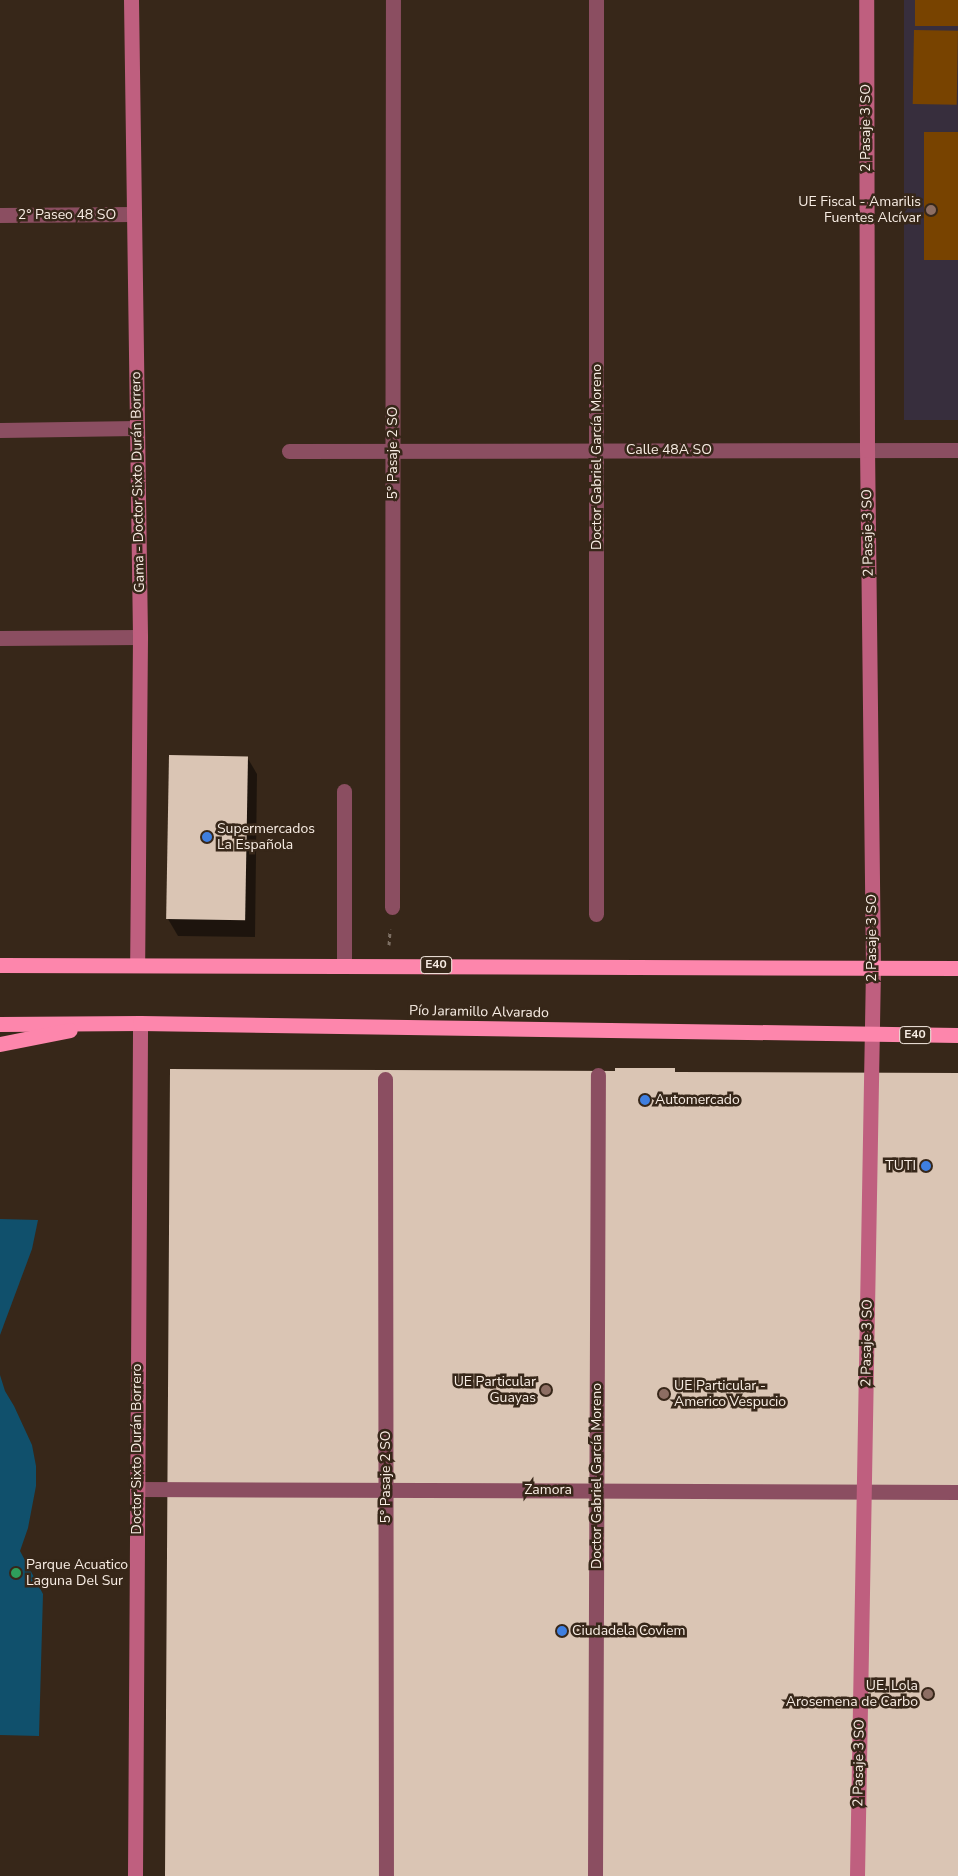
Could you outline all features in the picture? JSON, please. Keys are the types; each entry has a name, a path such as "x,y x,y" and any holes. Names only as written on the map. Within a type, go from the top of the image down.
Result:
{"highway":[{"name":"E40","path":"0,965 958,968"},
{"name":"Pío Jaramillo Alvarado","path":"0,1024 140,1022 958,1035"},
{"path":"0,1044 103,1023"}],"street":[{"name":"Gama - Doctor Sixto Durán Borrero","path":"131,0 140,637 137,965"},
{"name":"5° Pasaje 2 SO","path":"392,907 393,0"},
{"name":"Doctor Gabriel García Moreno","path":"596,0 596,914"},
{"name":"2 Pasaje 3 SO","path":"857,1876 873,967 867,450 866,0"},
{"name":"2° Paseo 48 SO","path":"0,215 134,214"},
{"path":"0,430 137,428"},
{"name":"Calle 48A SO","path":"289,451 958,450"},
{"path":"0,638 140,637"},
{"path":"344,791 344,965"},
{"name":"Doctor Sixto Durán Borrero","path":"135,1876 140,1022"},
{"name":"Doctor Gabriel García Moreno","path":"595,1876 598,1075"},
{"name":"5° Pasaje 2 SO","path":"385,1079 386,1876"},
{"name":"Zamora","path":"137,1490 958,1492"}],"path":[{"path":"388,965 392,907"}],"shaded area":[{"name":"UE Fiscal - Amarilis Fuentes Alcívar","path":"904,0 958,0 958,420 904,420"},
{"path":"915,0 958,0 958,26 915,26"},
{"path":"914,30 958,31 957,105 913,104"},
{"path":"924,132 958,132 958,260 924,260"}],"water":[{"path":"0,1219 38,1220 32,1249 0,1335"},
{"name":"Parque Acuatico Laguna Del Sur","path":"0,1375 5,1391 32,1445 36,1466 36,1486 28,1528 20,1551 43,1594 39,1736 0,1735"}],"building":[{"name":"Supermercados La Española","path":"169,755 248,756 245,920 166,919"},
{"name":"Ciudadela Coviem","path":"615,1068 675,1068 675,1072 958,1073 958,1876 165,1876 170,1069 615,1071"}],"place":[{"name":"UE Fiscal - Amarilis Fuentes Alcívar","path":"931,210"},
{"name":"Supermercados La Española","path":"207,837"},
{"name":"Automercado","path":"645,1100"},
{"name":"TUTI","path":"926,1166"},
{"name":"UE Particular Guayas","path":"546,1390"},
{"name":"UE Particular - Americo Vespucio","path":"664,1394"},
{"name":"Parque Acuatico Laguna Del Sur","path":"16,1573"},
{"name":"Ciudadela Coviem","path":"562,1631"},
{"name":"UE. Lola Arosemena de Carbo","path":"928,1694"}]}
